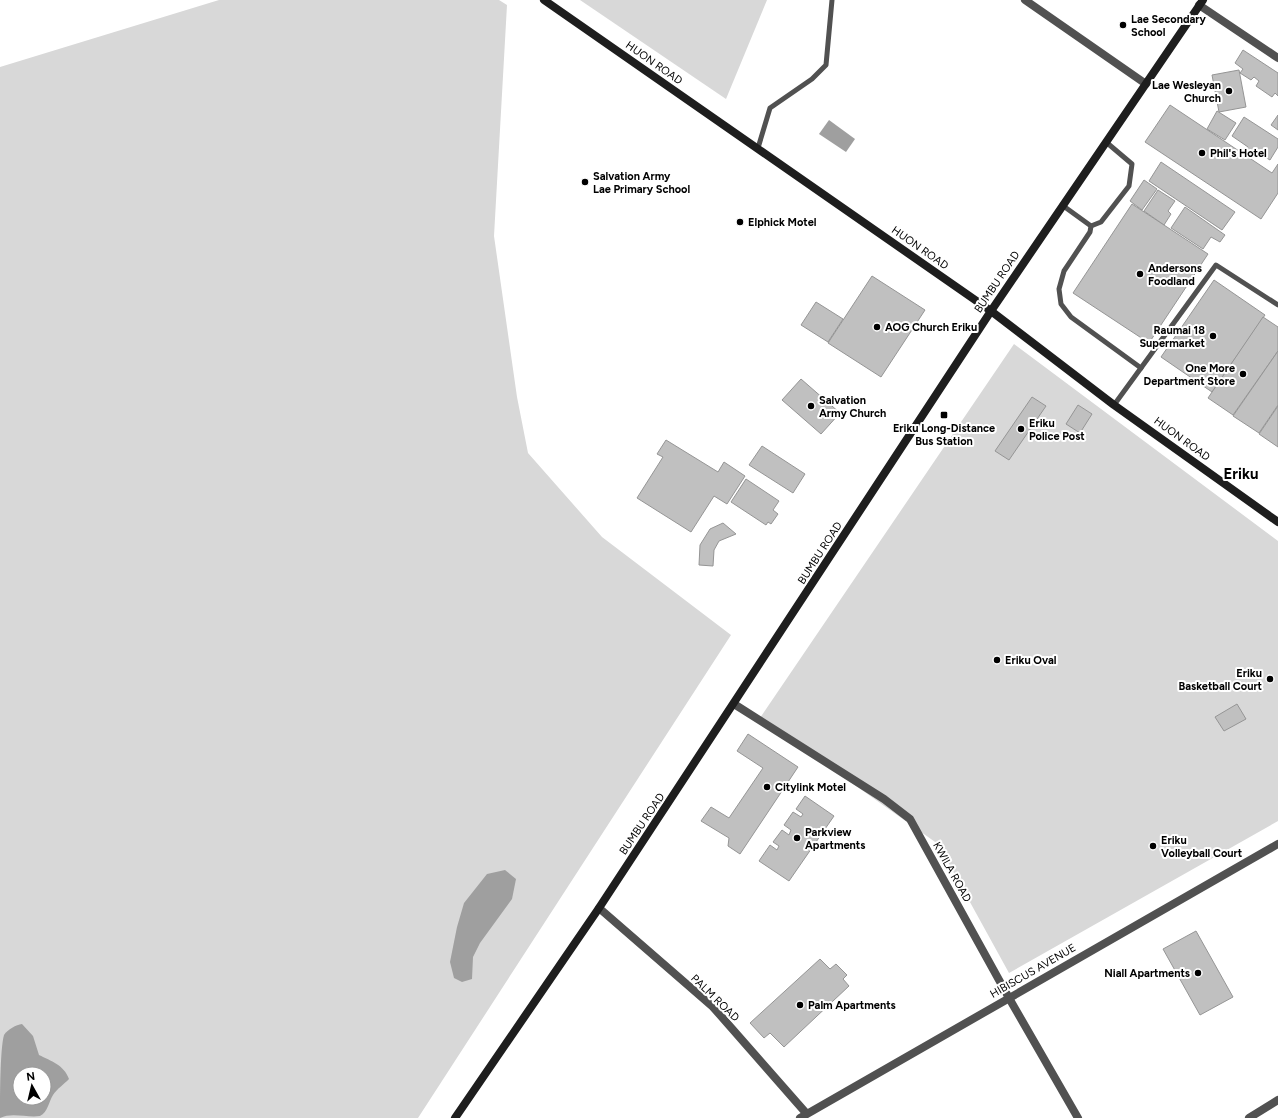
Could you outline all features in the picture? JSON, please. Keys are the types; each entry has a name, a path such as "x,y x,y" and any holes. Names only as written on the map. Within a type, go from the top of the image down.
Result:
{"main road":[{"name":"HUON ROAD","path":"544,0 991,311 1114,405 1278,522"},
{"name":"BUMBU ROAD","path":"455,1118 599,908 991,311 1201,3"}],"street":[{"path":"1026,0 1146,84"},
{"path":"1201,3 1278,58"},
{"name":"KWILA ROAD","path":"734,704 884,799 910,819 1009,998 1078,1118"},
{"name":"HIBISCUS AVENUE","path":"803,1116 1278,844"},
{"name":"PALM ROAD","path":"599,908 713,1007 803,1116"},
{"path":"1249,1118 1278,1100"}],"lane":[{"path":"758,148 770,108 812,79 826,65 832,0"},
{"path":"1091,226 1101,222 1129,186 1132,164 1106,142"},
{"path":"1062,205 1091,226"},
{"path":"1091,226 1090,232 1064,271 1059,289 1061,304 1071,317 1141,368"},
{"path":"1114,405 1216,265 1278,305"}],"shaded area":[{"path":"219,0 499,0 507,5 494,236 517,397 528,453 602,537 731,635 418,1118 0,1118 0,67"},
{"path":"580,0 767,0 726,99"},
{"path":"829,120 855,139 846,152 819,134"},
{"path":"1014,344 1278,541 1278,821 1009,973 938,844 760,718"},
{"path":"505,870 516,879 512,899 480,943 473,957 472,979 462,982 454,978 450,962 457,927 464,903 487,874"},
{"path":"22,1024 33,1036 39,1055 64,1070 69,1079 52,1097 52,1066 12,1066 12,1106 48,1106 40,1116 9,1115 0,1118 1,1062 4,1035 15,1026"}],"building":[{"path":"1243,50 1278,73 1278,96 1275,93 1272,97 1256,86 1259,81 1254,77 1251,80 1240,73 1243,69 1235,63"},
{"name":"Lae Wesleyan Church","path":"1239,70 1246,107 1219,112 1212,75"},
{"name":"Phil's Hotel","path":"1170,105 1272,173 1278,164 1278,193 1261,219 1145,142"},
{"path":"1217,111 1236,123 1225,140 1207,129"},
{"path":"1278,115 1278,130 1271,125"},
{"path":"1244,117 1278,139 1278,147 1270,160 1256,152 1253,157 1245,152 1248,147 1232,136"},
{"path":"1161,162 1235,212 1222,230 1149,181"},
{"path":"1144,180 1157,189 1142,210 1130,201"},
{"path":"1158,190 1175,201 1168,211 1171,214 1164,225 1144,211"},
{"name":"Andersons Foodland","path":"1132,204 1208,254 1149,343 1073,293"},
{"path":"1185,207 1225,235 1220,242 1211,237 1203,249 1171,228"},
{"name":"AOG Church Eriku","path":"872,276 925,310 881,377 828,343"},
{"name":"Raumai 18 Supermarket","path":"1214,280 1265,315 1212,392 1161,357"},
{"path":"816,302 843,319 828,342 801,325"},
{"name":"One More Department Store","path":"1263,317 1278,327 1278,351 1233,415 1208,398"},
{"path":"1278,351 1278,405 1259,433 1233,416"},
{"name":"Salvation Army Church","path":"801,379 840,413 821,434 782,400"},
{"name":"Eriku Police Post","path":"1032,397 1046,406 1009,460 995,451"},
{"path":"1078,405 1092,414 1080,433 1066,424"},
{"path":"1278,406 1278,447 1259,434"},
{"path":"666,440 718,472 724,462 745,476 727,504 714,496 691,532 637,498 663,457 657,454"},
{"path":"762,446 805,474 793,493 749,465"},
{"path":"746,479 779,501 773,510 778,514 771,524 768,522 766,525 731,502"},
{"path":"723,523 736,534 719,541 714,550 713,566 699,565 700,545 710,529"},
{"path":"1237,704 1246,719 1224,731 1215,717"},
{"name":"Citylink Motel","path":"748,734 798,767 740,854 728,846 729,838 701,821 711,807 729,818 763,768 737,751"},
{"name":"Parkview Apartments","path":"805,796 834,816 789,881 759,861 770,845 777,850 779,846 773,842 782,830 789,835 791,830 784,825 793,812 801,817 803,814 796,809"},
{"name":"Niall Apartments","path":"1196,931 1233,997 1200,1015 1163,949"},
{"name":"Palm Apartments","path":"820,959 830,969 836,964 847,975 843,979 849,986 784,1047 770,1033 764,1038 750,1023"}],"place":[{"name":"Lae Secondary School","path":"1123,25"},
{"name":"Lae Wesleyan Church","path":"1229,91"},
{"name":"Phil's Hotel","path":"1202,153"},
{"name":"Salvation Army Lae Primary School","path":"585,182"},
{"name":"Elphick Motel","path":"740,222"},
{"name":"Andersons Foodland","path":"1140,274"},
{"name":"AOG Church Eriku","path":"877,327"},
{"name":"Raumai 18 Supermarket","path":"1213,336"},
{"name":"One More Department Store","path":"1243,374"},
{"name":"Salvation Army Church","path":"811,406"},
{"name":"Eriku Long-Distance Bus Station","path":"944,415"},
{"name":"Eriku Police Post","path":"1021,429"},
{"name":"Eriku Oval","path":"997,660"},
{"name":"Eriku Basketball Court","path":"1270,679"},
{"name":"Citylink Motel","path":"767,787"},
{"name":"Parkview Apartments","path":"797,838"},
{"name":"Eriku Volleyball Court","path":"1153,846"},
{"name":"Niall Apartments","path":"1198,973"},
{"name":"Palm Apartments","path":"800,1005"}],"district":[{"name":"Eriku","path":"1241,474"}]}
